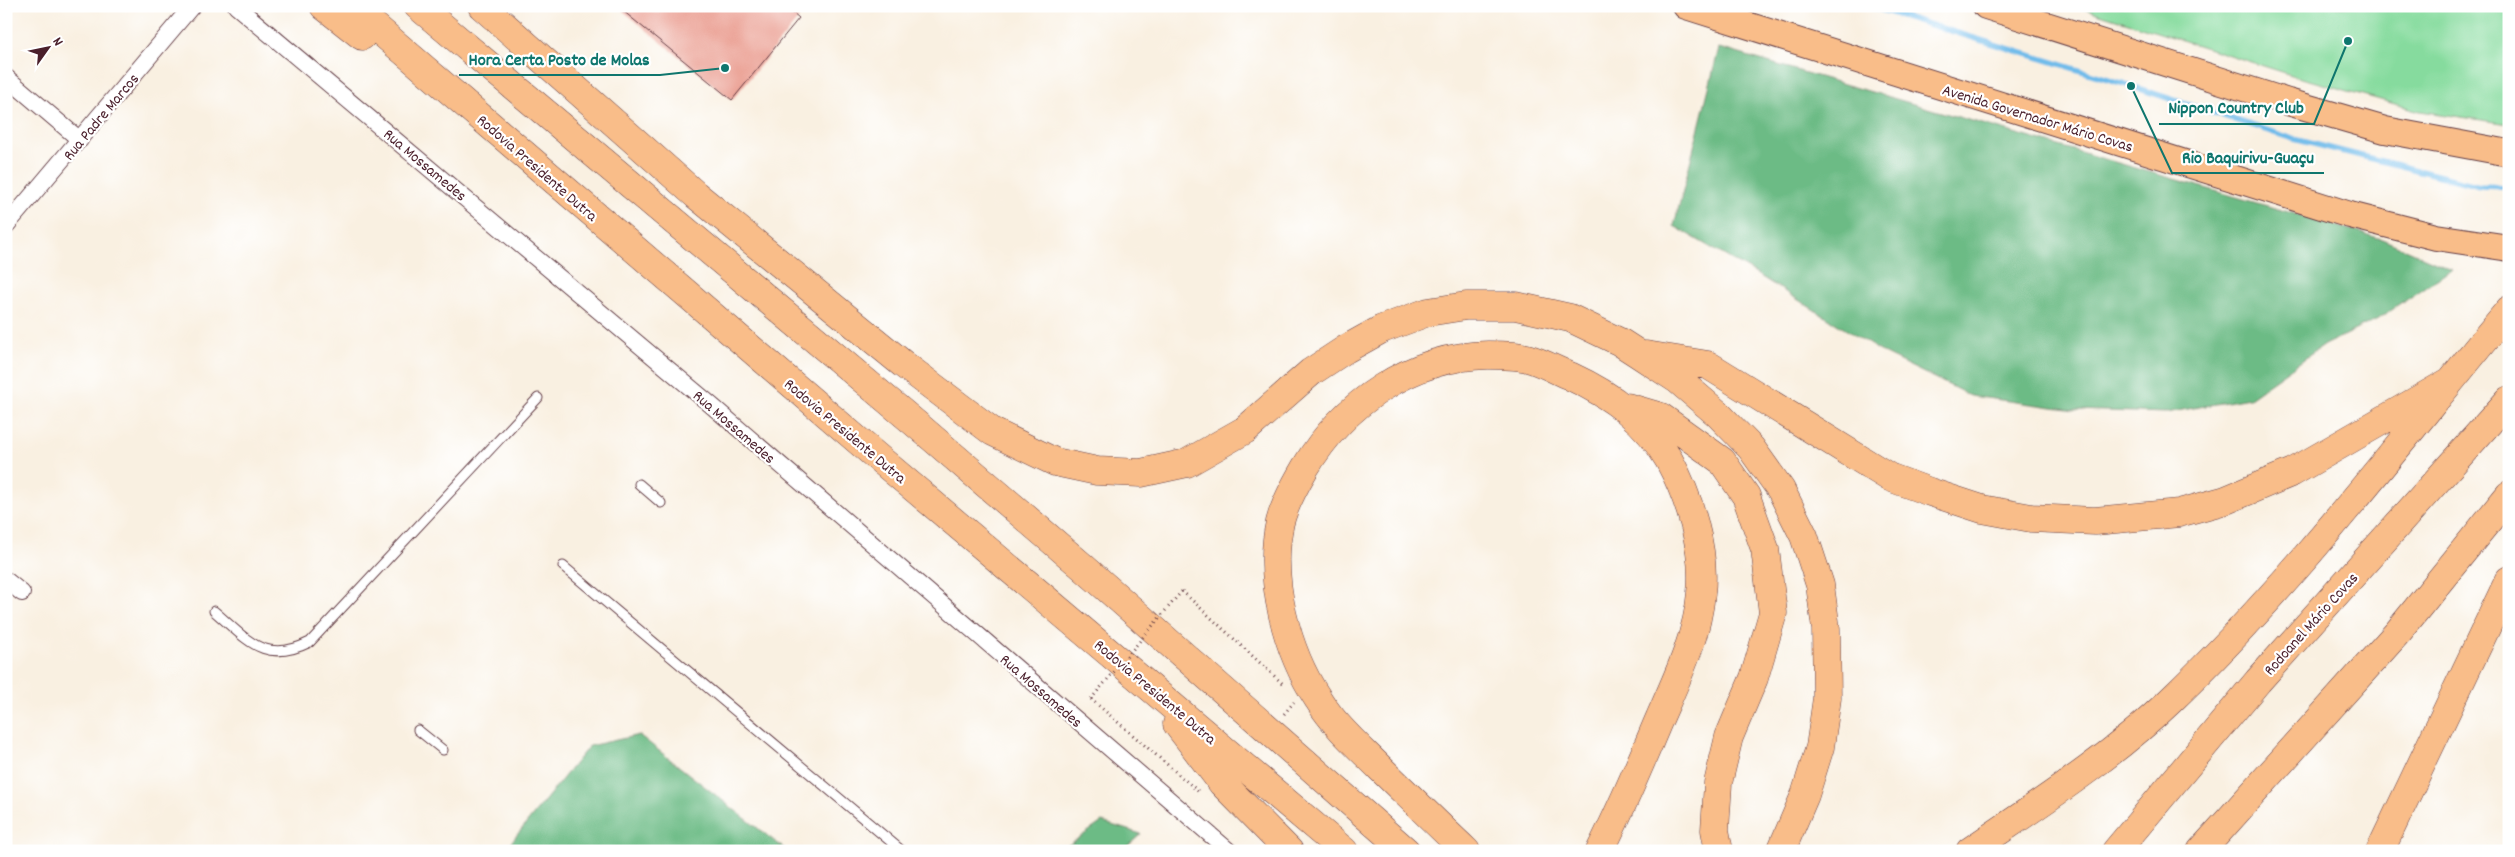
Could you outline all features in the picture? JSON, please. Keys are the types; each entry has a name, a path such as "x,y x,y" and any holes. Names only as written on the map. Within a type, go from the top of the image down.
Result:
{"highway":[{"path":"324,6 346,22 401,73 450,92"},
{"name":"Rodovia Presidente Dutra","path":"351,6 876,456 1344,851"},
{"path":"418,6 916,424 1083,567 1406,851"},
{"path":"482,6 696,195 903,364 993,432 1054,462 1097,471 1141,473 1187,463 1245,430 1311,372 1346,349 1382,329 1428,312 1466,306 1516,306 1570,318 1620,342 1637,353 1678,380 1718,414 1751,448 1781,490 1804,536 1820,586 1824,612 1827,698 1820,747 1805,795 1781,851"},
{"path":"1970,851 2089,768 2170,702 2276,591 2509,310"},
{"path":"1637,353 1708,365 1889,476 1930,492 1982,509 2031,518 2095,521 2178,513 2226,500 2293,472 2449,382"},
{"path":"1466,851 1356,744 1319,701 1291,647 1280,608 1277,561 1280,523 1293,488 1315,452 1344,416 1373,393 1411,371 1446,360 1472,356 1526,358 1594,387 1625,407 1658,441 1679,478 1692,514 1699,552 1702,589 1697,620 1681,669 1600,851"},
{"name":"Rodoanel Mário Covas","path":"2116,851 2258,681 2509,400"},
{"path":"1625,407 1661,417 1722,461 1746,496 1765,549 1773,613 1754,678 1726,746 1718,783 1715,830 1719,851"},
{"path":"2200,851 2398,632 2509,495"},
{"path":"2380,851 2509,580"},
{"path":"1142,679 1222,783 1289,851"}],"main road":[{"name":"Avenida Governador Mário Covas","path":"1686,6 2350,215 2436,237 2509,248"},
{"path":"1986,6 2288,102 2385,130 2509,153"}],"street":[{"name":"Rua Padre Marcos","path":"6,226 192,6"},
{"name":"Rua Mossamedes","path":"236,6 651,354 1229,851"},
{"path":"6,77 80,140"},
{"path":"6,580 22,593"}],"lane":[{"path":"214,612 253,645 271,652 293,651 310,642 538,398"},
{"path":"639,484 661,503"},
{"path":"563,566 902,851"},
{"path":"418,730 443,750"}],"path":[{"path":"1202,794 1091,699 1182,591 1291,691"}],"green space":[{"path":"2075,6 2509,6 2509,124 2420,111 2298,77"},
{"path":"1719,48 2382,239 2452,269 2380,318 2324,345 2249,398 2166,413 2075,410 1971,396 1885,354 1763,278 1674,226"},
{"path":"639,735 787,851 504,851 589,746"},
{"path":"1102,822 1141,834 1122,851 1060,851"}],"building":[{"path":"617,6 785,6 799,18 732,100"}],"waterway":[{"path":"1869,6 2131,86 2294,139 2480,186 2509,187"}],"place":[{"name":"Nippon Country Club","path":"2348,41"},
{"name":"Hora Certa Posto de Molas","path":"725,68"},
{"name":"Rio Baquirivu-Guaçu","path":"2131,86"}]}
